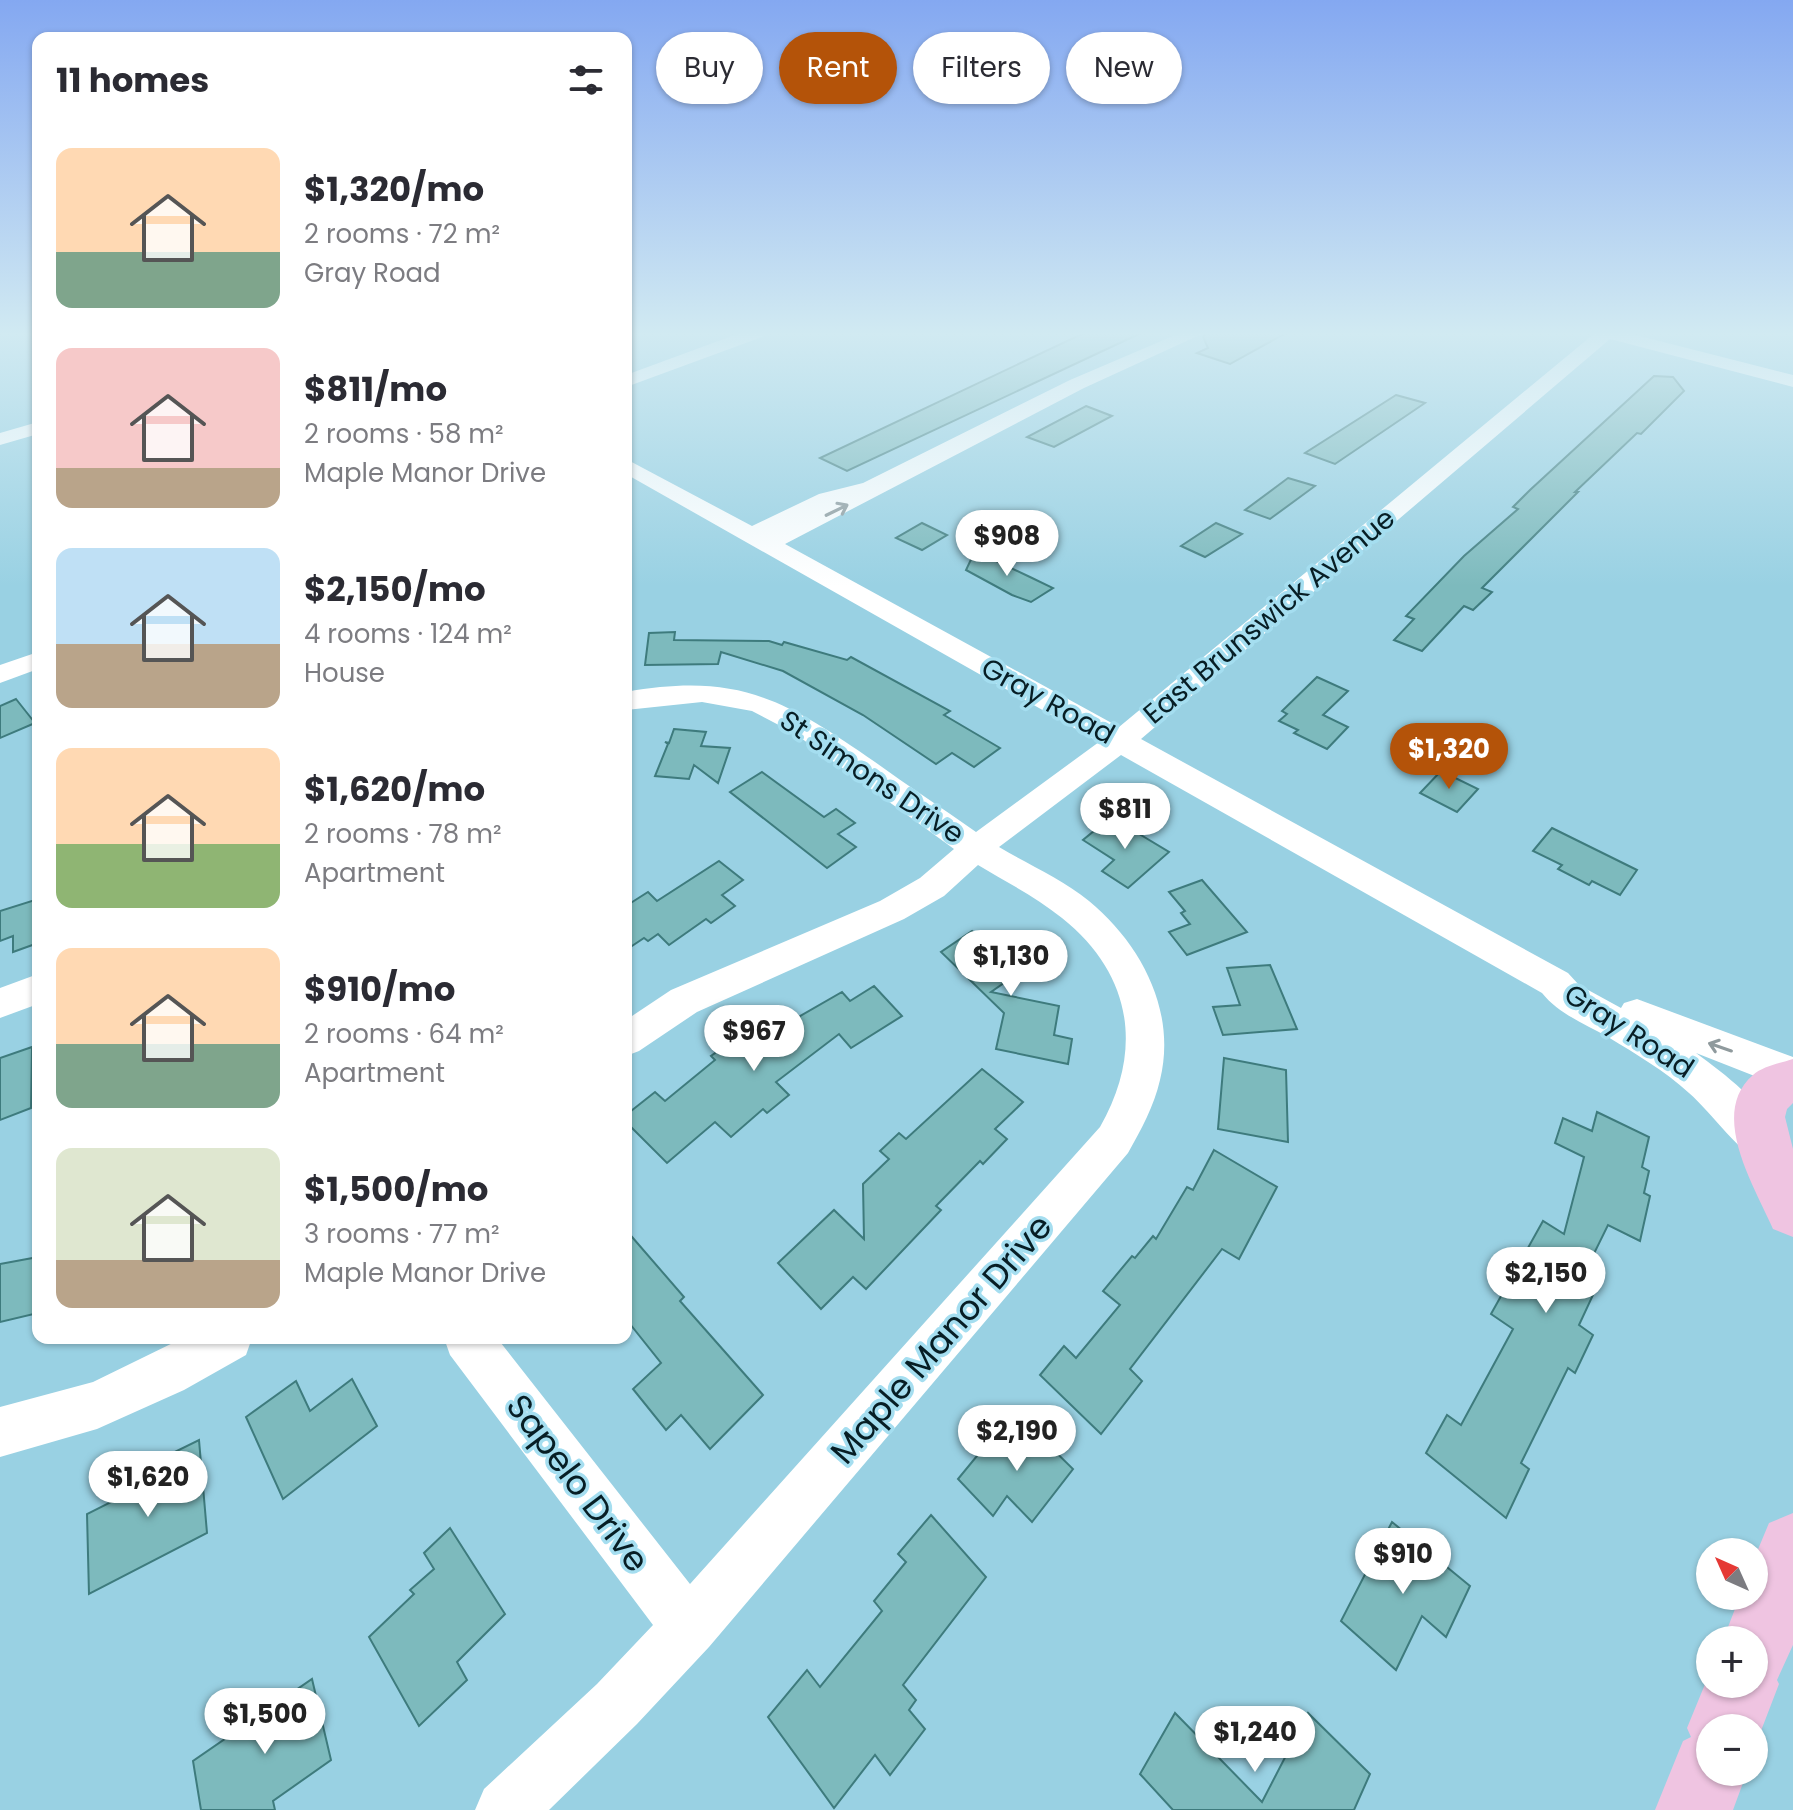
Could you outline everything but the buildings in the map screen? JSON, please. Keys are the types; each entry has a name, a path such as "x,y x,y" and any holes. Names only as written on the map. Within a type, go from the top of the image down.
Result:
{"main road":[{"path":"1793,1081 1780,1083 1764,1096 1758,1125 1780,1162 1793,1210"},
{"path":"1764,1626 1793,1547"},
{"path":"1694,1810 1703,1786"}],"street":[{"path":"759,539 866,495 871,488 1010,417"},
{"name":"East Brunswick Avenue","path":"632,1036 684,1001 892,910 932,887 976,848 1120,741 1506,417"},
{"path":"0,439 32,430"},
{"name":"Gray Road","path":"632,468 1555,983 1566,996 1690,1068 1734,1107 1780,1162"},
{"path":"0,675 32,662"},
{"name":"St Simons Drive","path":"632,700 693,693 726,696 766,706 800,724 976,848"},
{"name":"Maple Manor Drive","path":"505,1810 617,1704 689,1627 1114,1140 1130,1117 1145,1068 1143,1008 1117,952 1074,908 976,848"},
{"name":"Gray Road","path":"1555,983 1570,984 1663,1025 1793,1074"},
{"path":"0,1003 32,991"},
{"path":"0,1432 97,1405 167,1373 218,1344"},
{"name":"Sapelo Drive","path":"472,1344 689,1627"}]}
